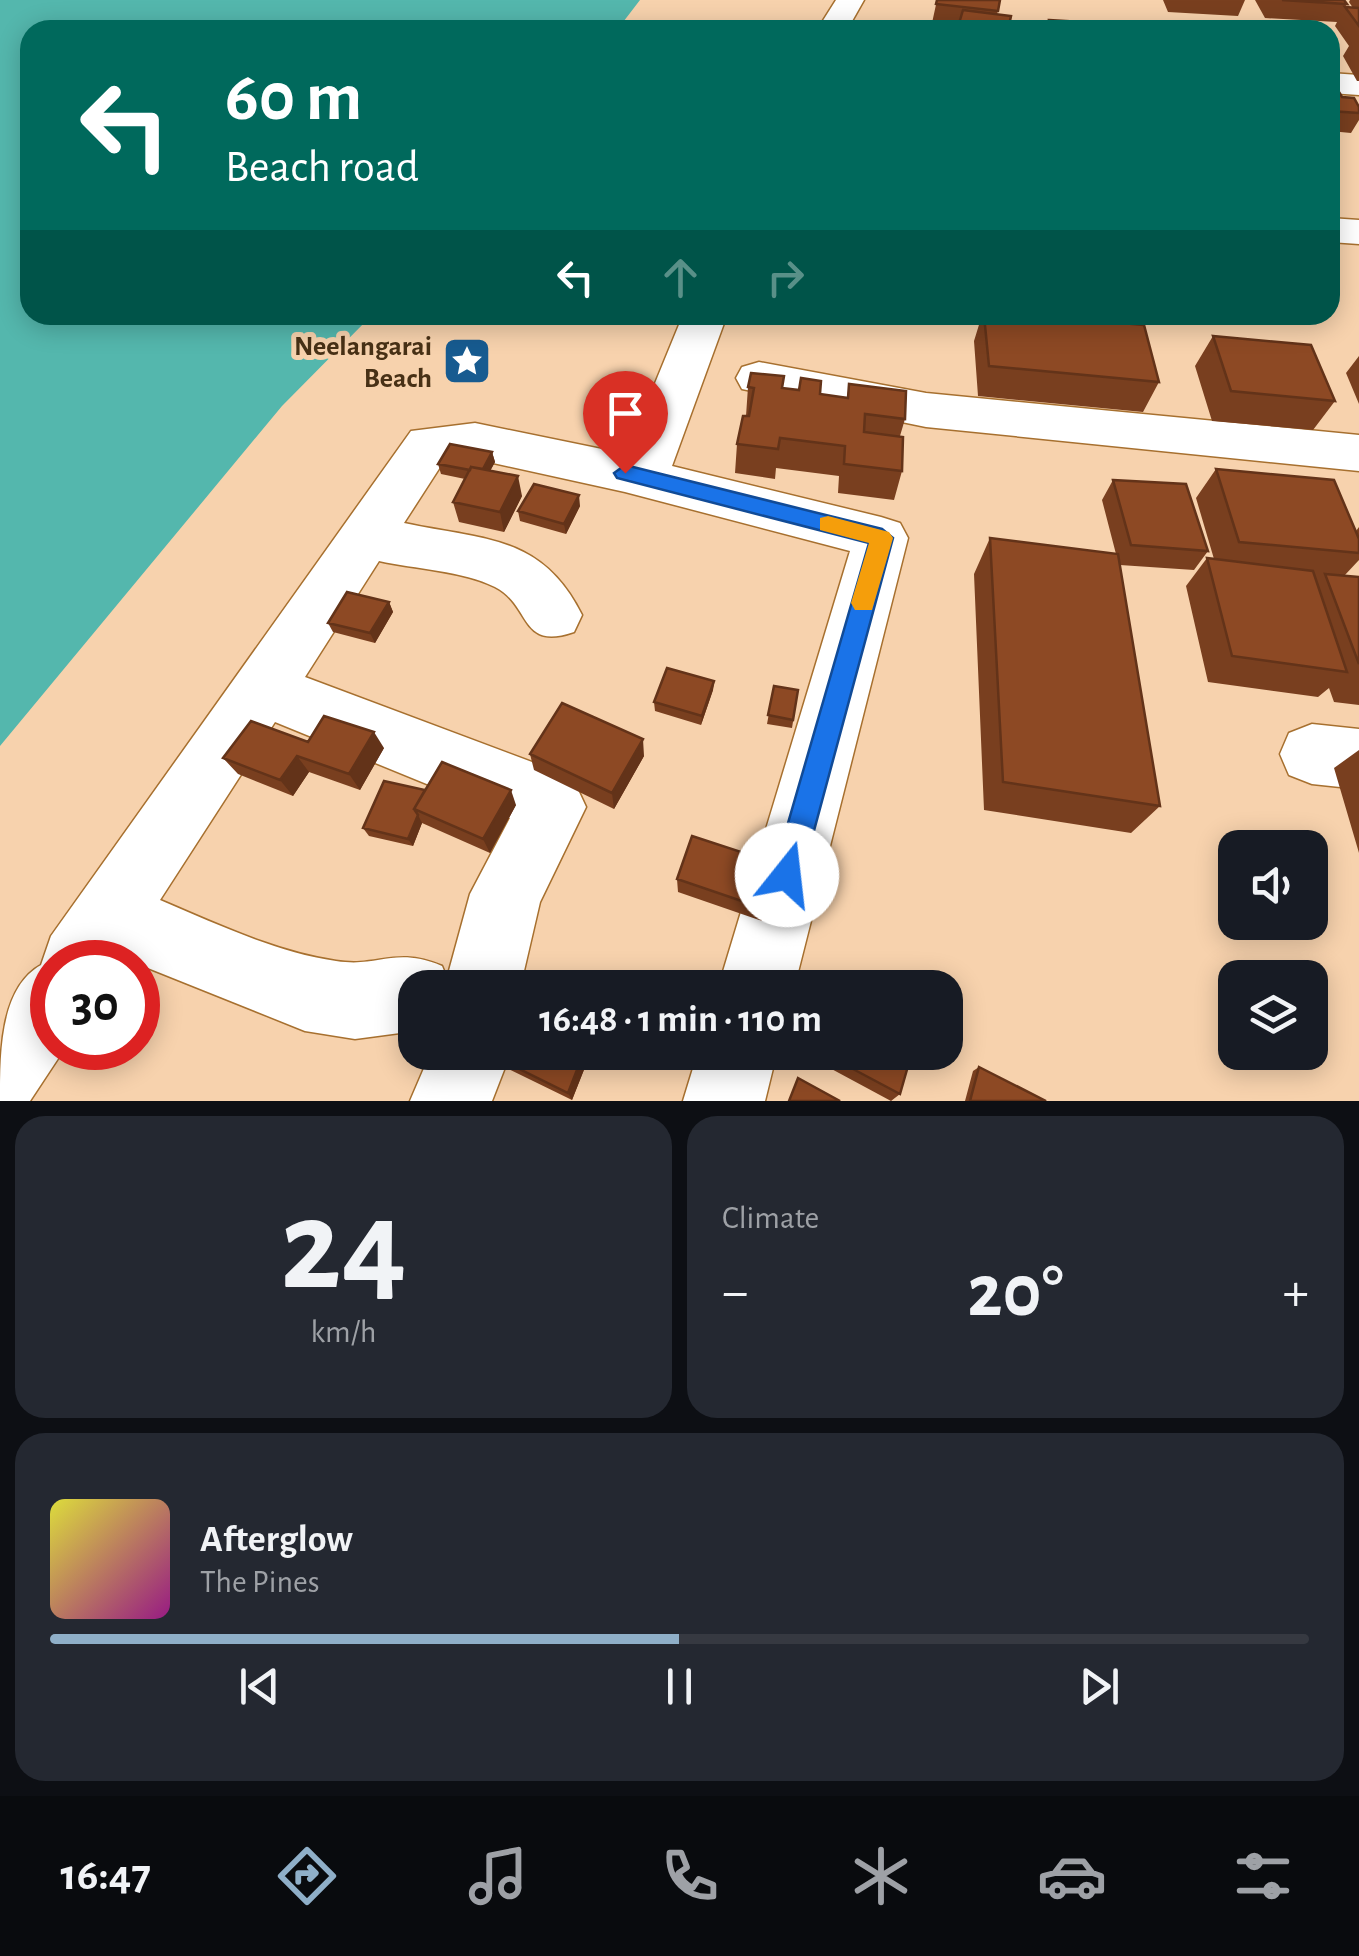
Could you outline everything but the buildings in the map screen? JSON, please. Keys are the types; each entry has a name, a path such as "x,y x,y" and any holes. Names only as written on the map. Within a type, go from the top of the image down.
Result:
{"street":[{"path":"633,475 700,325"},
{"path":"758,378 926,410 1359,453"},
{"path":"398,997 380,1001 333,1000 236,967 94,939 429,444 475,441 633,475 882,538 761,970"},
{"path":"366,537 508,567 531,582 553,615"},
{"path":"262,688 428,757 548,800 552,807 506,894 487,970"},
{"path":"0,1076 30,1032"},
{"path":"450,1101 464,1070"},
{"path":"724,1101 733,1070"}],"water":[{"path":"0,0 640,0 625,20 20,20 20,325 362,325 282,406 0,746"}],"slow traffic":[{"path":"828,524 882,538 863,603"}],"place":[{"name":"Neelangarai Beach","path":"467,361"}],"route":[{"path":"625,473 882,538 787,875"}]}
